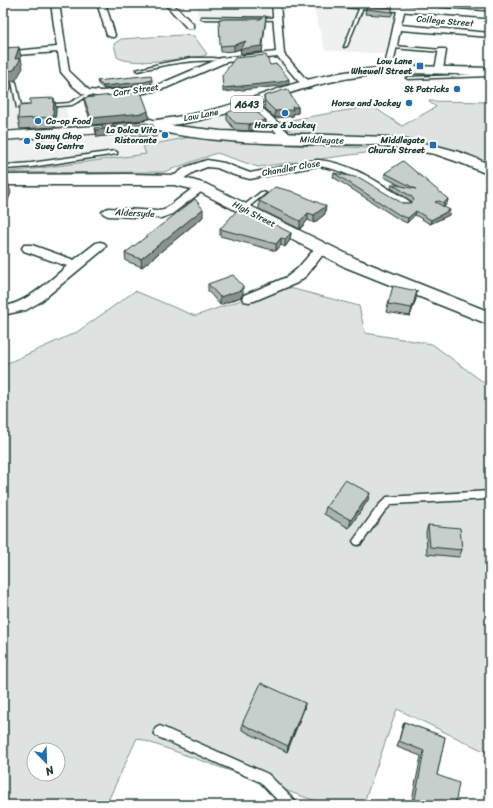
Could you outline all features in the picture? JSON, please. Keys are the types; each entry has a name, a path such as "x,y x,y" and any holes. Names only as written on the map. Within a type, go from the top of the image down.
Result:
{"main road":[{"path":"330,3 401,8 489,22"},
{"name":"Low Lane","path":"3,136 151,123 197,117 252,103 310,84 337,77 388,70 439,69 490,73"},
{"name":"Middlegate","path":"151,123 154,126 179,132 289,139 385,141 435,150 480,165 490,171"},
{"name":"High Street","path":"3,180 174,180 200,187 244,208 351,264 490,319"}],"street":[{"path":"55,3 65,72 86,92 92,93"},
{"path":"101,3 111,35"},
{"path":"168,3 190,26"},
{"path":"276,3 280,54 301,78 310,84"},
{"path":"388,70 401,8"},
{"name":"College Street","path":"398,27 444,44 489,22"},
{"path":"439,69 444,44"},
{"path":"3,54 61,49"},
{"name":"Carr Street","path":"92,93 102,94 145,90 163,86 224,60 280,54"},
{"path":"252,103 289,139"},
{"name":"Chandler Close","path":"174,180 191,167 208,164 220,166 242,175 250,176 317,162 325,162 339,166 406,204"},
{"name":"Aldersyde","path":"108,212 156,215 168,212 200,187"},
{"path":"3,311 21,307 35,299 100,246"},
{"path":"28,248 75,265"},
{"path":"249,298 292,280 302,272 322,248"}],"lane":[{"path":"421,3 450,5"},
{"path":"345,46 362,5"},
{"path":"202,18 278,19"},
{"path":"394,47 444,44"},
{"path":"138,70 174,61 210,58 224,60"},
{"path":"408,78 490,73"},
{"path":"14,82 19,107 35,106"},
{"path":"42,106 70,104 92,93"},
{"path":"3,169 6,167 31,165 115,153"},
{"path":"244,208 263,193"},
{"path":"358,541 381,509 390,500 490,494"},
{"path":"160,732 264,778 291,805"}],"shaded area":[{"path":"208,3 270,3 269,23 237,22 237,20 198,20 197,5"},
{"path":"295,3 397,10 385,54 325,50 313,5"},
{"path":"377,3 462,3 460,9"},
{"path":"181,35 194,36 207,54 204,56 146,62 124,60 117,57 114,44 121,39"},
{"path":"3,84 17,84 22,105 65,105 72,133 251,105 274,133 143,146 146,154 3,173"},
{"path":"428,101 490,102 490,164 463,152 384,137 295,134 279,122 372,106 402,126 436,107"},
{"path":"196,136 268,144 396,149 258,167 217,153 164,172 3,173 146,154 143,146"},
{"path":"282,286 359,306 365,333 432,344 490,387 490,754 397,709 363,805 327,805 137,738 106,805 3,805 3,363 10,362 77,332 135,291 195,316"}],"building":[{"path":"367,6 393,8 391,12 366,9"},
{"path":"263,16 266,16 262,46 240,49 246,41 234,45 220,46 219,19 261,19"},
{"path":"19,47 15,59 21,58 14,70 8,71 9,77 3,86 3,48"},
{"path":"266,55 270,65 277,64 289,79 281,82 223,88 222,76 235,58"},
{"path":"151,75 152,80 144,82 103,86 97,81"},
{"path":"287,89 298,107 292,107 293,110 275,111 265,101 264,96"},
{"path":"141,92 148,111 144,113 91,118 84,98"},
{"path":"54,98 53,117 18,119 19,106 30,105 30,99"},
{"path":"247,104 266,120 249,124 235,123 227,113"},
{"path":"147,123 153,125 155,130 120,130 119,127 96,130 95,128"},
{"path":"403,161 448,199 444,203 439,201 435,202 450,210 431,220 416,211 408,218 401,216 334,173 360,178 402,203 411,203 414,200 412,197 392,184 416,189 385,173"},
{"path":"3,182 8,182 3,195"},
{"path":"275,187 291,191 326,206 314,215 308,213 300,221 259,201"},
{"path":"195,199 203,209 141,259 125,253"},
{"path":"240,207 291,233 285,239 281,238 276,244 220,229"},
{"path":"233,275 243,286 241,290 220,297 208,284"},
{"path":"393,286 417,291 412,308 388,304"},
{"path":"345,480 370,493 351,520 326,507"},
{"path":"428,525 460,528 462,550 430,547"},
{"path":"261,683 305,703 288,746 242,724"},
{"path":"404,722 445,737 437,775 459,783 455,805 414,805 424,751 399,741"}],"place":[{"name":"Low Lane Whewell Street","path":"420,66"},
{"name":"St Patricks","path":"457,89"},
{"name":"Horse and Jockey","path":"409,103"},
{"name":"Horse & Jockey","path":"285,113"},
{"name":"Co-op Food","path":"38,121"},
{"name":"La Dolce Vita Ristorante","path":"165,135"},
{"name":"Sunny Chop Suey Centre","path":"27,141"},
{"name":"Middlegate Church Street","path":"433,145"}]}
